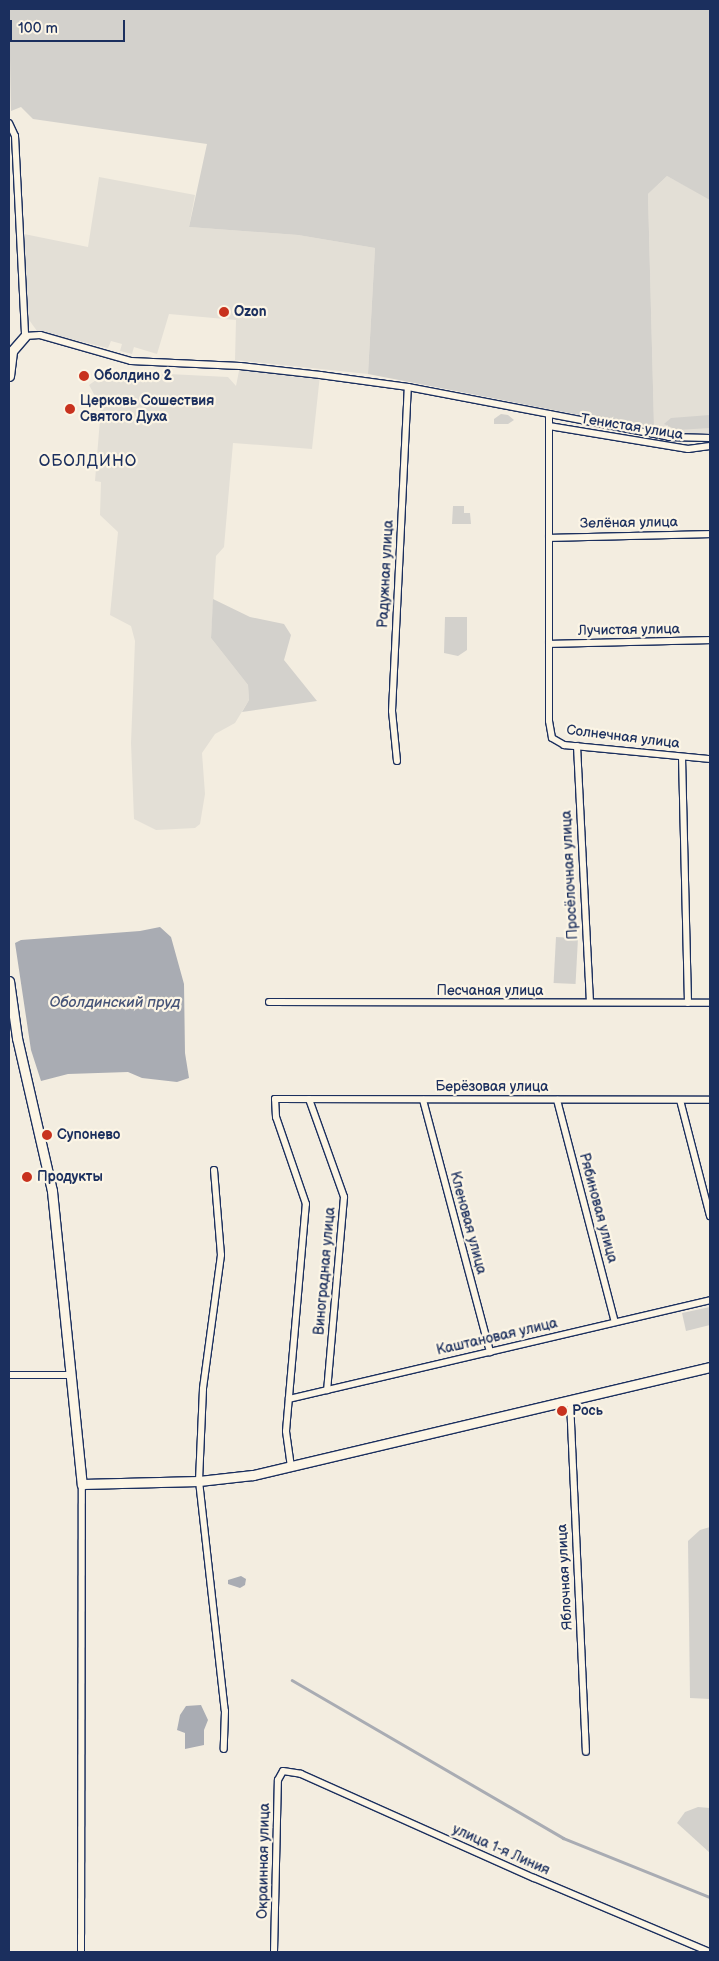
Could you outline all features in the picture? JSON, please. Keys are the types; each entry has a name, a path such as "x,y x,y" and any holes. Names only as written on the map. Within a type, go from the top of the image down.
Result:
{"street":[{"path":"9,123 15,136 25,336 12,351 9,376"},
{"path":"9,165 16,165"},
{"path":"25,336 40,335 131,361 240,366 408,387 669,437 710,438"},
{"name":"Радужная улица","path":"396,761 392,711 408,387"},
{"path":"549,414 549,644"},
{"name":"Тенистая улица","path":"549,426 688,449 710,446"},
{"name":"Зелёная улица","path":"549,538 710,534"},
{"name":"Лучистая улица","path":"549,644 710,640"},
{"name":"Солнечная улица","path":"549,644 549,721 552,738 564,745 710,759"},
{"name":"Просёлочная улица","path":"577,746 590,1002"},
{"path":"682,757 688,1002"},
{"path":"9,981 17,1038 52,1191 82,1484 81,1952"},
{"name":"Песчаная улица","path":"269,1002 710,1003"},
{"name":"Берёзовая улица","path":"289,1399 306,1204 276,1117 275,1099 710,1100"},
{"name":"Виноградная улица","path":"309,1099 344,1197 327,1390"},
{"name":"Кленовая улица","path":"423,1100 490,1352"},
{"name":"Рябиновая улица","path":"557,1100 615,1322"},
{"path":"680,1100 710,1216"},
{"path":"214,1170 221,1255 203,1389 199,1481 225,1711 224,1749"},
{"name":"Каштановая улица","path":"289,1399 710,1300"},
{"path":"82,1484 199,1481 253,1475 710,1367"},
{"path":"9,1375 72,1375"},
{"path":"289,1399 286,1434 290,1466"},
{"name":"Яблочная улица","path":"570,1401 586,1752"},
{"name":"Окраинная улица","path":"274,1952 278,1780 283,1771"},
{"name":"улица 1-я Линия","path":"283,1771 301,1774 534,1878 709,1952"}],"shaded area":[{"path":"9,9 710,9 710,200 667,176 648,194 654,425 641,427 368,374 375,248 298,235 189,227 207,144 33,119 21,107 11,111"},
{"path":"667,176 710,199 710,434 669,434 654,425 648,194"},
{"path":"99,177 195,195 189,227 298,235 375,248 368,374 235,360 236,320 169,314 157,354 134,347 132,354 120,351 122,344 111,341 108,348 37,331 27,317 24,234 88,247"},
{"path":"240,366 320,375 312,449 233,443 224,547 216,556 211,638 248,685 249,700 235,723 215,734 202,753 205,794 200,824 195,828 156,830 134,819 131,743 135,641 131,626 110,615 118,532 100,515 101,482 95,481 101,407 89,385 109,371 228,377 236,386"},
{"path":"501,414 508,415 514,420 508,424 494,424 494,419"},
{"path":"710,415 710,428 677,430 664,424 671,418"},
{"path":"453,506 464,506 464,513 470,513 471,524 452,524"},
{"path":"213,599 250,617 284,624 291,635 284,660 317,701 242,712 249,700 248,685 211,638"},
{"path":"445,617 467,617 467,650 458,656 444,653"},
{"path":"556,937 578,938 576,984 554,983"},
{"path":"710,1307 710,1325 686,1331 682,1313"},
{"path":"710,1527 710,1699 690,1698 688,1541 700,1530"},
{"path":"698,1807 710,1808 710,1853 677,1823 685,1812"}],"water":[{"name":"Оболдинский пруд","path":"160,927 171,937 184,984 185,1053 189,1078 177,1082 142,1078 128,1072 68,1074 41,1081 31,1050 15,943 21,940 140,931"},
{"path":"241,1576 246,1579 245,1585 240,1588 228,1584 228,1580"},
{"path":"201,1705 208,1720 204,1730 204,1745 185,1749 185,1733 177,1730 180,1715 186,1706"}],"waterway":[{"path":"292,1680 563,1838 710,1897"}],"place":[{"name":"Ozon","path":"224,312"},
{"name":"Оболдино 2","path":"84,376"},
{"name":"Церковь Сошествия Святого Духа","path":"70,409"},
{"name":"Супонево","path":"47,1135"},
{"name":"Продукты","path":"27,1177"},
{"name":"Рось","path":"562,1411"}],"district":[{"name":"ОБОЛДИНО","path":"88,462"}]}
